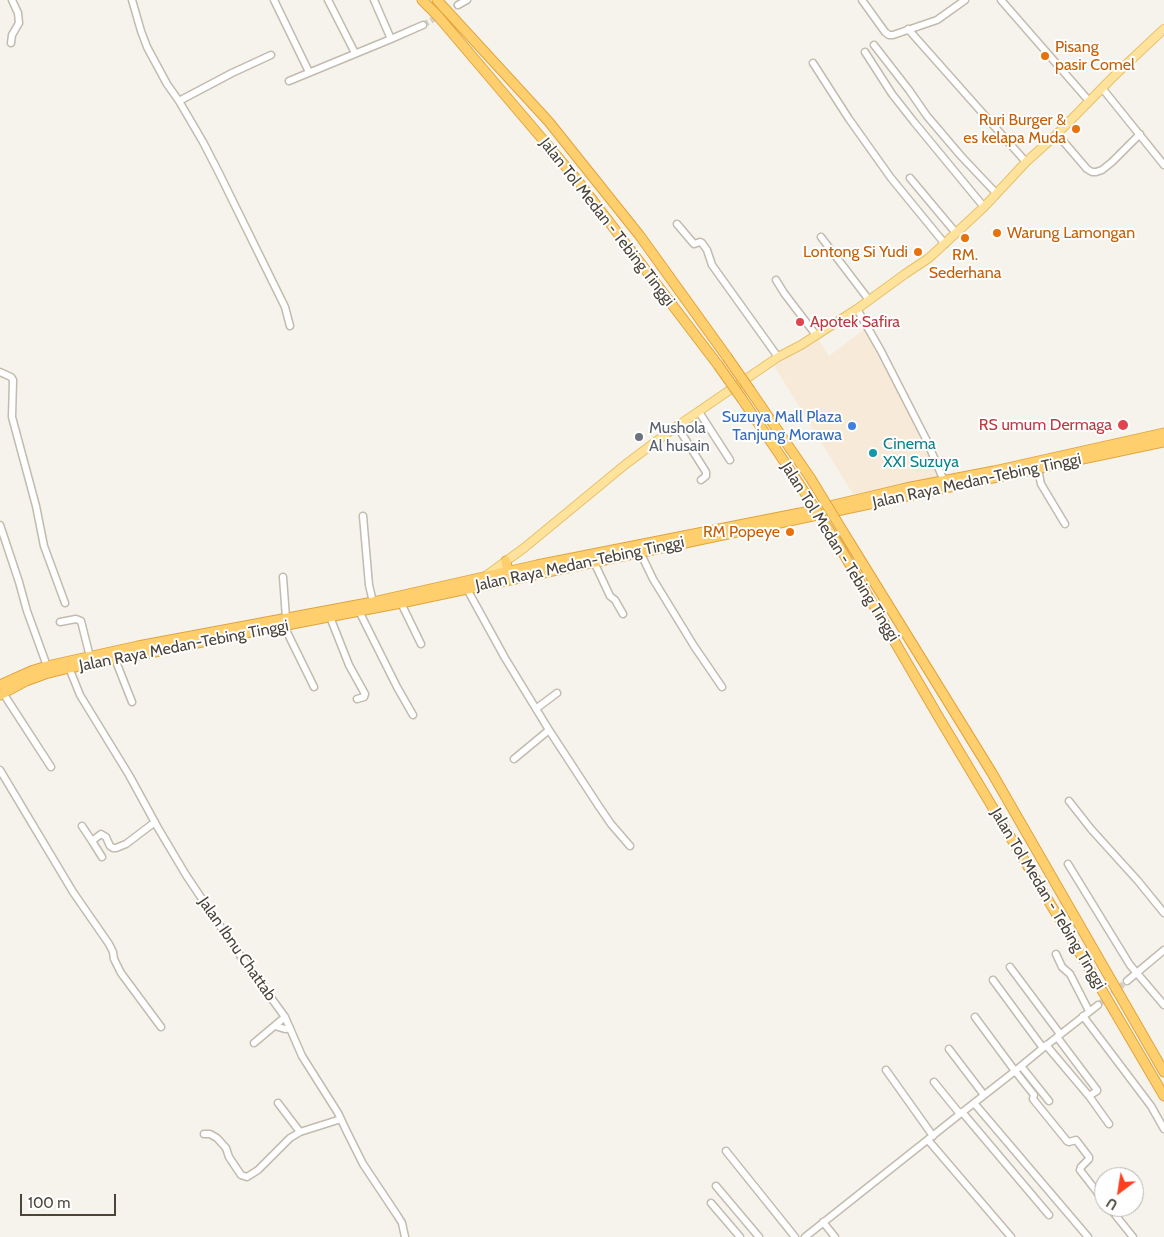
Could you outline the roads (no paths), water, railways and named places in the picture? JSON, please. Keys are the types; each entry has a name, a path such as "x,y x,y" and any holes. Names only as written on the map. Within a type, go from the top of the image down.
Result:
{"highway":[{"name":"Jalan Tol Medan - Tebing Tinggi","path":"422,0 437,15 578,181 718,365 798,482 839,546 1164,1096"},
{"name":"Jalan Tol Medan - Tebing Tinggi","path":"437,0 555,130 640,236 727,357 811,479 992,773 1164,1072"},
{"name":"Jalan Raya Medan-Tebing Tinggi","path":"1,691 90,657 138,646 359,612 467,588 510,571 800,513 906,488 1164,433"},
{"name":"Jalan Raya Medan-Tebing Tinggi","path":"1,691 31,671 47,666 115,659 155,652 462,583 594,562 1164,442"},
{"path":"506,561 510,571"}],"main road":[{"path":"487,580 506,561 626,464 677,426 778,357 801,345 857,309 929,258 984,207 1026,162 1164,29"}],"street":[{"path":"10,43 19,23 18,13 12,0"},
{"path":"132,0 140,31 147,47 167,84 203,142 265,264 285,307 290,326"},
{"path":"274,0 309,72"},
{"path":"328,0 355,53"},
{"path":"374,0 390,39"},
{"path":"458,5 466,0"},
{"path":"862,0 887,34 892,35 937,20 965,0"},
{"path":"1001,0 1089,101"},
{"path":"290,81 423,24"},
{"path":"908,29 1026,162"},
{"path":"874,45 927,116 996,193"},
{"path":"865,52 892,94 984,207"},
{"path":"179,101 232,73 271,56"},
{"path":"813,63 891,178 945,244"},
{"path":"1102,88 1164,165"},
{"path":"1057,134 1087,169 1096,172 1112,162 1140,134"},
{"path":"910,178 956,233"},
{"path":"677,224 691,242 694,244 702,243 712,265 778,357"},
{"path":"821,238 869,300"},
{"path":"776,280 816,335"},
{"path":"857,309 926,439 944,481"},
{"path":"0,372 11,376 13,380 12,418 36,506 44,546 65,603"},
{"path":"699,412 730,460"},
{"path":"677,426 706,472 706,476 701,480"},
{"path":"1038,468 1040,484 1065,524"},
{"path":"363,516 369,585 373,602"},
{"path":"0,525 19,582 26,611 47,666"},
{"path":"640,552 648,572 722,688"},
{"path":"594,562 610,596 615,600 623,614"},
{"path":"283,577 285,622 314,687"},
{"path":"467,588 505,658 549,730 611,824 630,846"},
{"path":"401,603 420,644"},
{"path":"359,612 413,715"},
{"path":"330,617 349,665 365,694 364,698 357,699"},
{"path":"60,622 76,619 81,621 90,657"},
{"path":"115,659 132,702"},
{"name":"Jalan Ibnu Chattab","path":"68,665 80,695 129,775 186,875 232,944 285,1017 302,1056 342,1119 363,1164 402,1224 405,1237"},
{"path":"1,691 50,767"},
{"path":"536,708 556,693"},
{"path":"514,758 549,730"},
{"path":"0,770 73,892 109,944 121,973 161,1027"},
{"path":"1068,801 1164,913"},
{"path":"92,842 101,834 106,837 110,846 116,848 126,844 155,822"},
{"path":"82,826 102,857"},
{"path":"1068,864 1136,974 1164,1005"},
{"path":"1127,981 1163,953"},
{"path":"1056,954 1062,967 1070,974 1089,1011"},
{"path":"1010,967 1097,1090 1089,1096"},
{"path":"993,980 1044,1046 1089,1096 1109,1124"},
{"path":"805,1237 1098,1004"},
{"path":"1083,1016 1151,1106 1164,1129"},
{"path":"254,1043 285,1017"},
{"path":"975,1017 1034,1095 1033,1099 1067,1141 1076,1140 1089,1157 1080,1167 1080,1170 1094,1188"},
{"path":"275,1026 285,1029 290,1028"},
{"path":"949,1049 984,1095"},
{"path":"1021,1066 1049,1101"},
{"path":"886,1070 930,1138 1011,1237"},
{"path":"934,1082 1049,1214"},
{"path":"278,1103 300,1132"},
{"path":"974,1103 1088,1237"},
{"path":"204,1134 210,1134 217,1138 226,1148 241,1175 247,1177 258,1170 290,1138 300,1132 342,1119"},
{"path":"726,1151 795,1237"},
{"path":"716,1186 759,1237"},
{"path":"711,1203 740,1237"},
{"path":"1117,1217 1132,1237"},
{"path":"824,1222 835,1237"}],"tunnel":[{"path":"423,25 458,5"},
{"path":"1098,1005 1127,981"}],"place":[{"name":"Pisang pasir Comel","path":"1045,56"},
{"name":"Ruri Burger & es kelapa Muda","path":"1076,129"},
{"name":"Warung Lamongan","path":"997,233"},
{"name":"RM. Sederhana","path":"965,238"},
{"name":"Lontong Si Yudi","path":"918,252"},
{"name":"Apotek Safira","path":"800,322"},
{"name":"RS umum Dermaga","path":"1123,425"},
{"name":"Suzuya Mall Plaza Tanjung Morawa","path":"852,426"},
{"name":"Mushola Al husain","path":"639,437"},
{"name":"Cinema XXI Suzuya","path":"873,453"},
{"name":"RM Popeye","path":"790,532"}]}
